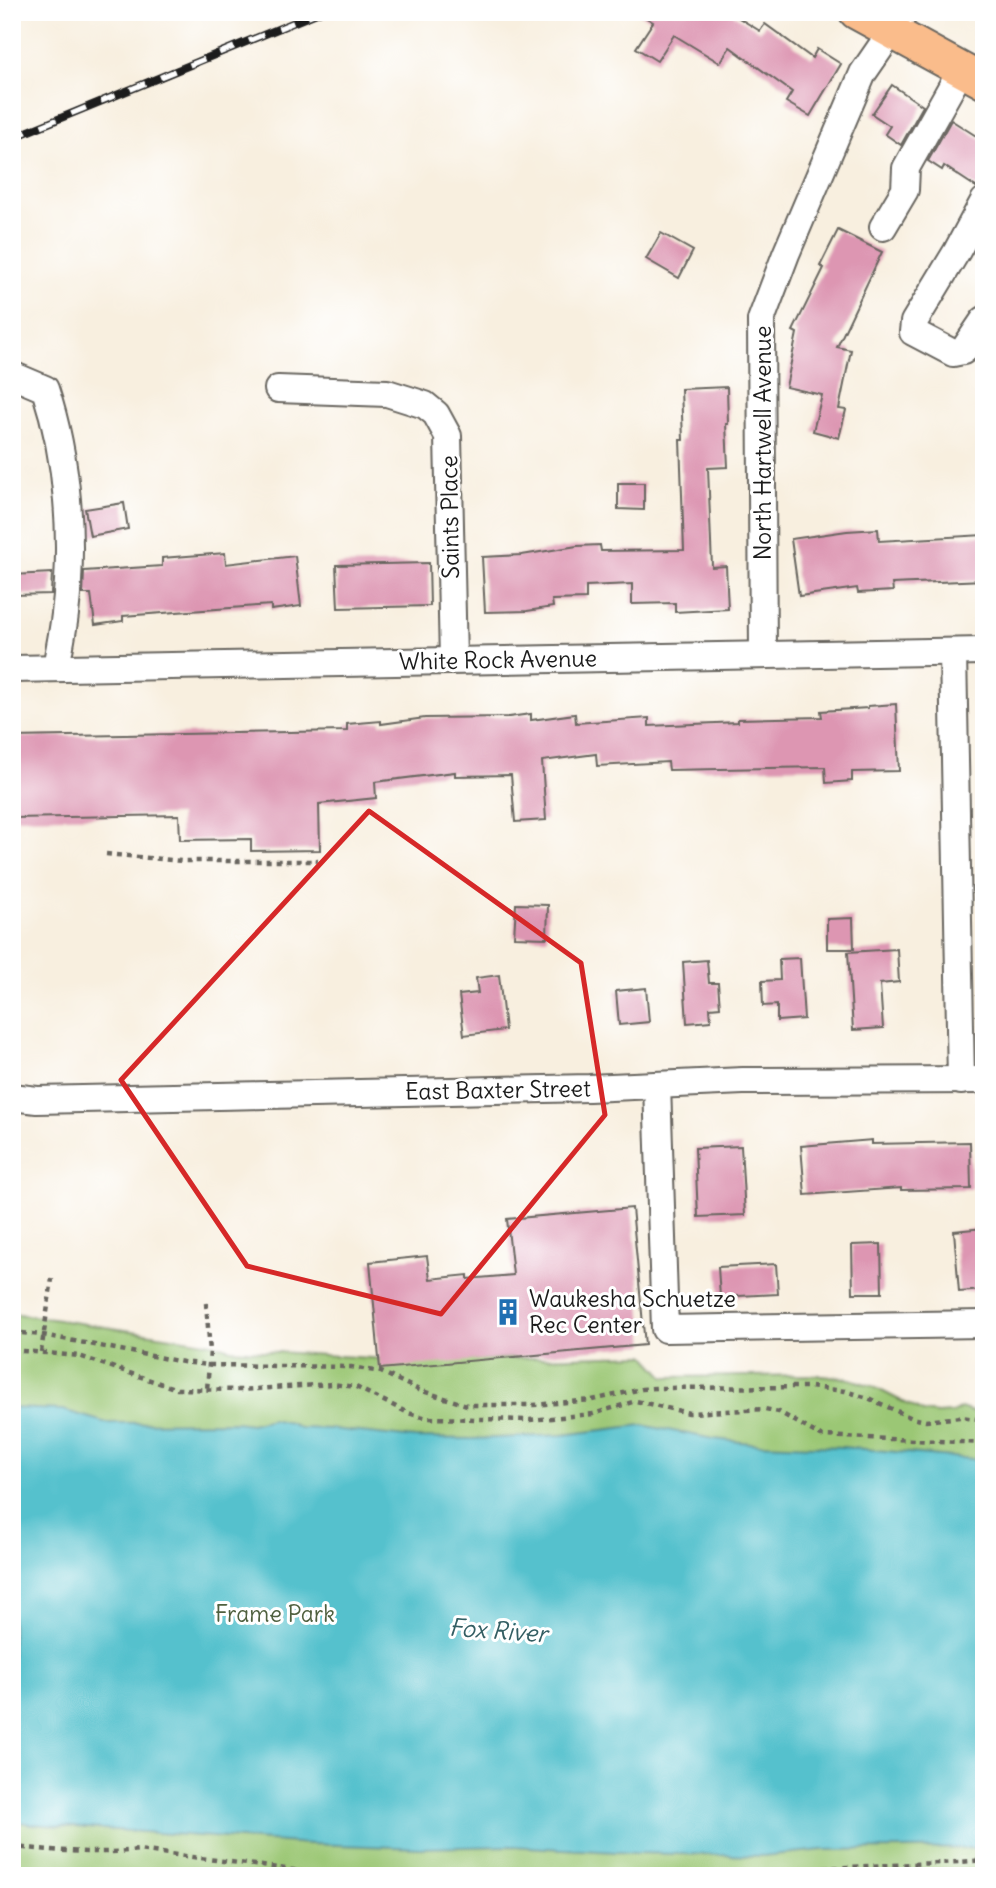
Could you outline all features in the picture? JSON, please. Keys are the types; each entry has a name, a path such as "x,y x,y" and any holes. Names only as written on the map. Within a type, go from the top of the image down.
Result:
{"main road":[{"path":"856,12 898,22 973,76"}],"street":[{"name":"North Hartwell Avenue","path":"763,655 761,320 863,73 898,22"},
{"path":"883,227 905,190 906,168 973,76"},
{"path":"984,201 914,322 913,332 953,353 963,351 984,320"},
{"path":"12,375 44,389 55,422 66,495 69,555 65,614 56,668"},
{"name":"Saints Place","path":"278,389 387,394 425,405 436,414 448,436 453,660"},
{"name":"White Rock Avenue","path":"12,668 984,651"},
{"path":"953,652 972,1025 972,1081"},
{"name":"East Baxter Street","path":"12,1097 37,1100 576,1089 743,1081 972,1081"},
{"path":"657,1085 666,1329 984,1324"}],"path":[{"path":"106,854 182,860 317,861"},
{"path":"41,1352 51,1279"},
{"path":"206,1303 210,1351 207,1390"},
{"path":"12,1332 43,1335 209,1365 351,1367 381,1372 419,1390 467,1405 533,1405 592,1400 656,1388 810,1387 845,1391 926,1421 960,1417 984,1420"},
{"path":"12,1350 79,1356 177,1389 240,1390 332,1384 356,1387 408,1413 427,1418 530,1420 593,1414 636,1401 689,1413 765,1409 779,1412 821,1436 984,1443"},
{"path":"12,1847 92,1852 138,1850 340,1876"},
{"path":"754,1876 801,1869 984,1860"}],"highlighted area":[{"path":"369,811 581,963 605,1115 441,1314 247,1266 121,1080"}],"green space":[{"name":"Frame Park","path":"12,1313 212,1343 231,1349 417,1361 645,1355 665,1377 824,1375 872,1386 923,1412 952,1413 961,1408 984,1416 984,1876 12,1876"}],"water":[{"name":"Frame Park","path":"12,1408 63,1410 107,1423 251,1424 271,1419 300,1428 415,1438 472,1439 562,1435 642,1425 714,1439 759,1444 842,1447 984,1460 984,1848 823,1850 762,1856 510,1846 420,1848 310,1844 12,1821"}],"building":[{"path":"637,12 729,12 760,31 765,24 812,58 817,49 841,64 810,116 786,102 792,92 730,47 720,63 674,35 657,61 636,48 653,22"},
{"path":"892,85 923,106 901,145 885,134 890,126 872,114"},
{"path":"951,120 984,141 984,185 976,187 944,166 942,170 928,161"},
{"path":"838,230 882,252 837,347 851,350 839,409 846,410 839,438 813,431 822,395 786,387 797,333 793,331 824,268 820,266"},
{"path":"661,233 693,251 679,278 646,259"},
{"path":"727,387 728,467 708,468 712,567 726,566 728,609 675,612 675,603 632,604 632,584 586,586 586,599 552,600 553,607 485,612 482,557 600,545 601,551 684,550 681,389"},
{"path":"618,483 644,483 644,510 618,509"},
{"path":"124,503 128,529 90,536 85,509"},
{"path":"878,529 879,541 984,535 984,580 892,584 893,591 858,593 857,588 799,596 791,539"},
{"path":"225,553 226,564 295,556 301,606 271,610 271,605 123,616 123,621 95,625 91,594 83,594 84,571 162,566 162,558"},
{"path":"429,563 430,606 338,608 336,565"},
{"path":"52,573 51,594 12,595 12,575"},
{"path":"896,704 899,771 852,772 852,781 826,783 825,767 669,770 668,762 597,766 596,754 542,761 546,820 515,822 511,775 455,776 455,772 375,782 376,798 319,804 320,850 251,851 251,839 180,840 179,815 12,818 12,737 347,731 347,724 531,714 531,720 575,714 576,723 649,718 649,726 738,722 738,719 822,717 821,711"},
{"path":"516,904 548,905 547,938 514,937"},
{"path":"853,918 854,949 827,949 827,919"},
{"path":"897,949 899,982 880,984 883,1028 853,1030 848,952"},
{"path":"800,958 804,1019 777,1021 777,1005 763,1006 762,981 780,980 779,959"},
{"path":"707,960 709,983 718,983 720,1007 710,1008 711,1021 687,1023 683,962"},
{"path":"499,975 505,1030 464,1035 459,995 478,993 476,978"},
{"path":"646,988 649,1022 619,1025 616,991"},
{"path":"872,1140 872,1144 970,1142 971,1189 901,1188 805,1195 801,1146"},
{"path":"741,1146 745,1215 698,1217 695,1148"},
{"name":"Waukesha Schuetze Rec Center","path":"632,1208 645,1345 380,1369 370,1262 427,1256 430,1279 468,1275 468,1279 513,1275 507,1219"},
{"path":"984,1228 984,1290 959,1292 954,1231"},
{"path":"881,1244 882,1293 853,1293 852,1245"},
{"path":"776,1264 778,1294 720,1297 718,1267"}],"railway":[{"path":"12,138 319,12"}],"place":[{"name":"Waukesha Schuetze Rec Center","path":"508,1312"}],"water label":[{"name":"Fox River","path":"498,1631"}]}
